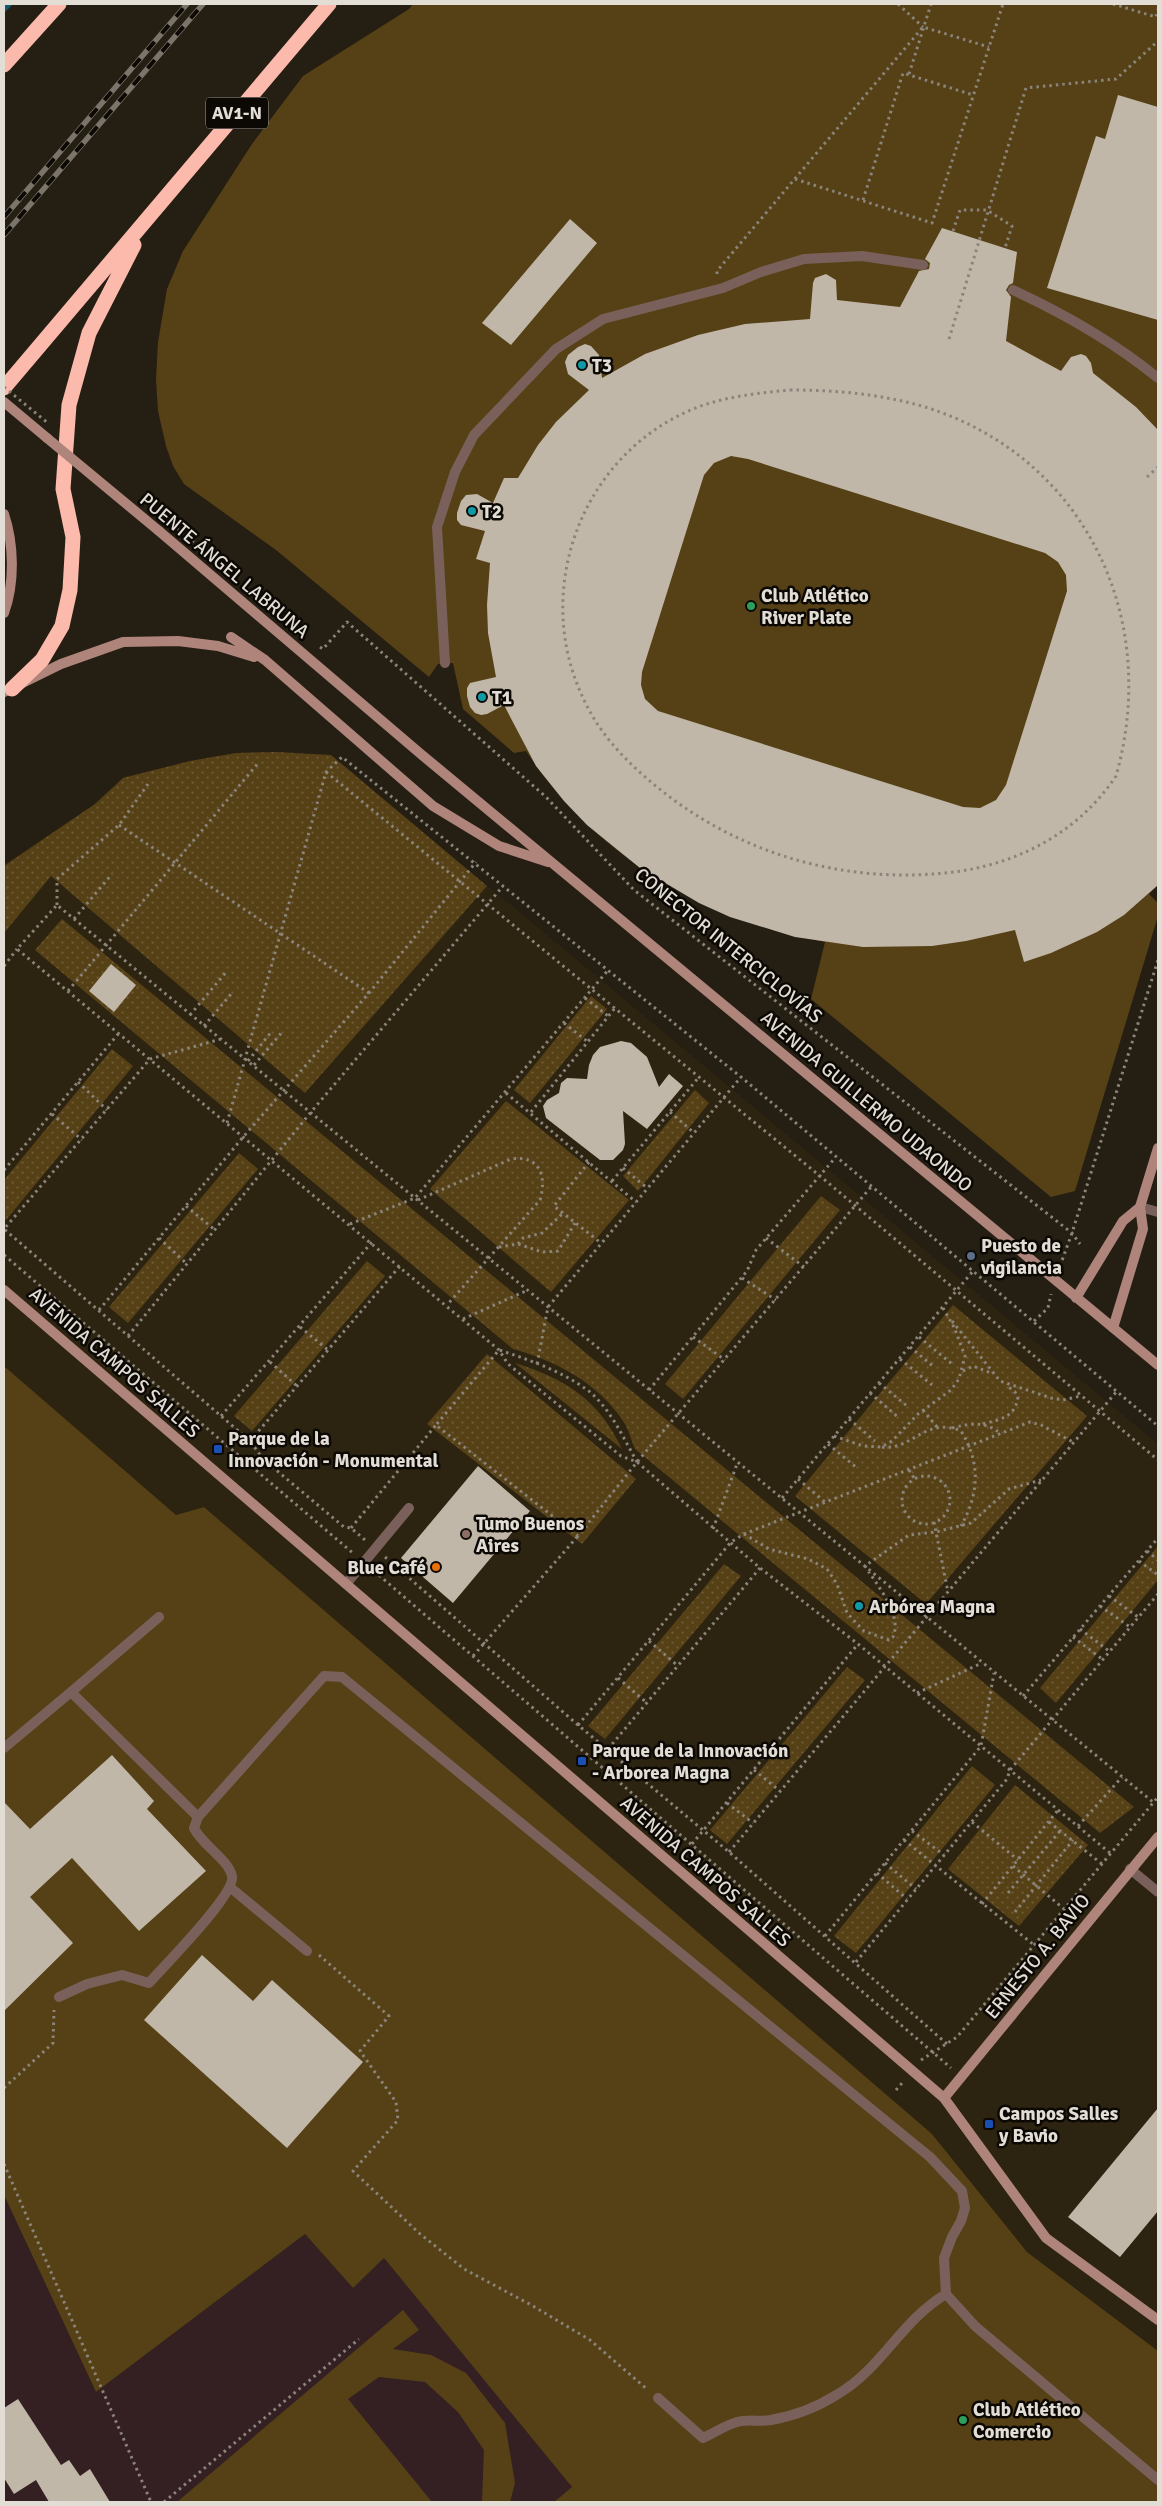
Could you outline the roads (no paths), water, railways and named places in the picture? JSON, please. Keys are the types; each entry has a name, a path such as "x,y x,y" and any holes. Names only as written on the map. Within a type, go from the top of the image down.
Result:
{"highway":[{"path":"4,65 59,4"},
{"name":"AV1-N","path":"4,388 329,4"},
{"path":"8,690 42,660 62,626 70,590 73,537 63,489 69,406 89,333 146,222"}],"main road":[{"name":"PUENTE ÁNGEL LABRUNA","path":"4,402 422,755"},
{"path":"4,514 12,549 8,602 4,613"},
{"name":"AVENIDA GUILLERMO UDAONDO","path":"231,637 265,660 433,806 500,846 554,864"},
{"path":"8,690 61,664 124,642 178,641 218,646 265,660"},
{"name":"AVENIDA GUILLERMO UDAONDO","path":"422,755 1158,1365"},
{"path":"1113,1328 1143,1229 1140,1207 1158,1148"},
{"path":"1076,1298 1123,1221 1140,1207"},
{"name":"AVENIDA CAMPOS SALLES","path":"4,1290 944,2098 1046,2238 1158,2320"},
{"name":"ERNESTO A. BAVIO","path":"944,2098 1158,1837"}],"street":[{"path":"445,663 437,527 455,472 474,435 556,349 603,319 716,290 761,272 804,259 862,256 923,265"},
{"path":"1013,290 1076,321 1109,342 1158,378"},
{"path":"1140,1207 1158,1212"},
{"path":"346,1584 409,1508"},
{"path":"4,1748 159,1617"},
{"path":"59,1997 87,1984 122,1975 149,1983 219,1905 231,1888 232,1876 226,1865 198,1835 194,1828 198,1817 324,1676 342,1677 930,2158 962,2191 965,2208 962,2221 952,2237 944,2258 946,2294 975,2326 1158,2480"},
{"path":"71,1692 198,1817"},
{"path":"1130,1869 1158,1892"},
{"path":"231,1888 307,1951"},
{"path":"658,2398 703,2438 738,2422 771,2420 807,2410 838,2395 864,2376 907,2325 931,2303 946,2294"}],"waterway":[{"path":"4,9 9,4"}],"railway":[{"path":"4,217 187,4"},
{"path":"4,235 203,4"}],"place":[{"name":"T3","path":"582,365"},
{"name":"T2","path":"472,511"},
{"name":"Club Atlético River Plate","path":"751,606"},
{"name":"T1","path":"482,697"},
{"name":"Puesto de vigilancia","path":"971,1256"},
{"name":"Parque de la Innovación - Monumental","path":"218,1449"},
{"name":"Tumo Buenos Aires","path":"466,1534"},
{"name":"Blue Café","path":"436,1567"},
{"name":"Arbórea Magna","path":"859,1606"},
{"name":"Parque de la Innovación - Arborea Magna","path":"582,1761"},
{"name":"Campos Salles y Bavio","path":"989,2124"},
{"name":"Club Atlético Comercio","path":"963,2420"}]}
